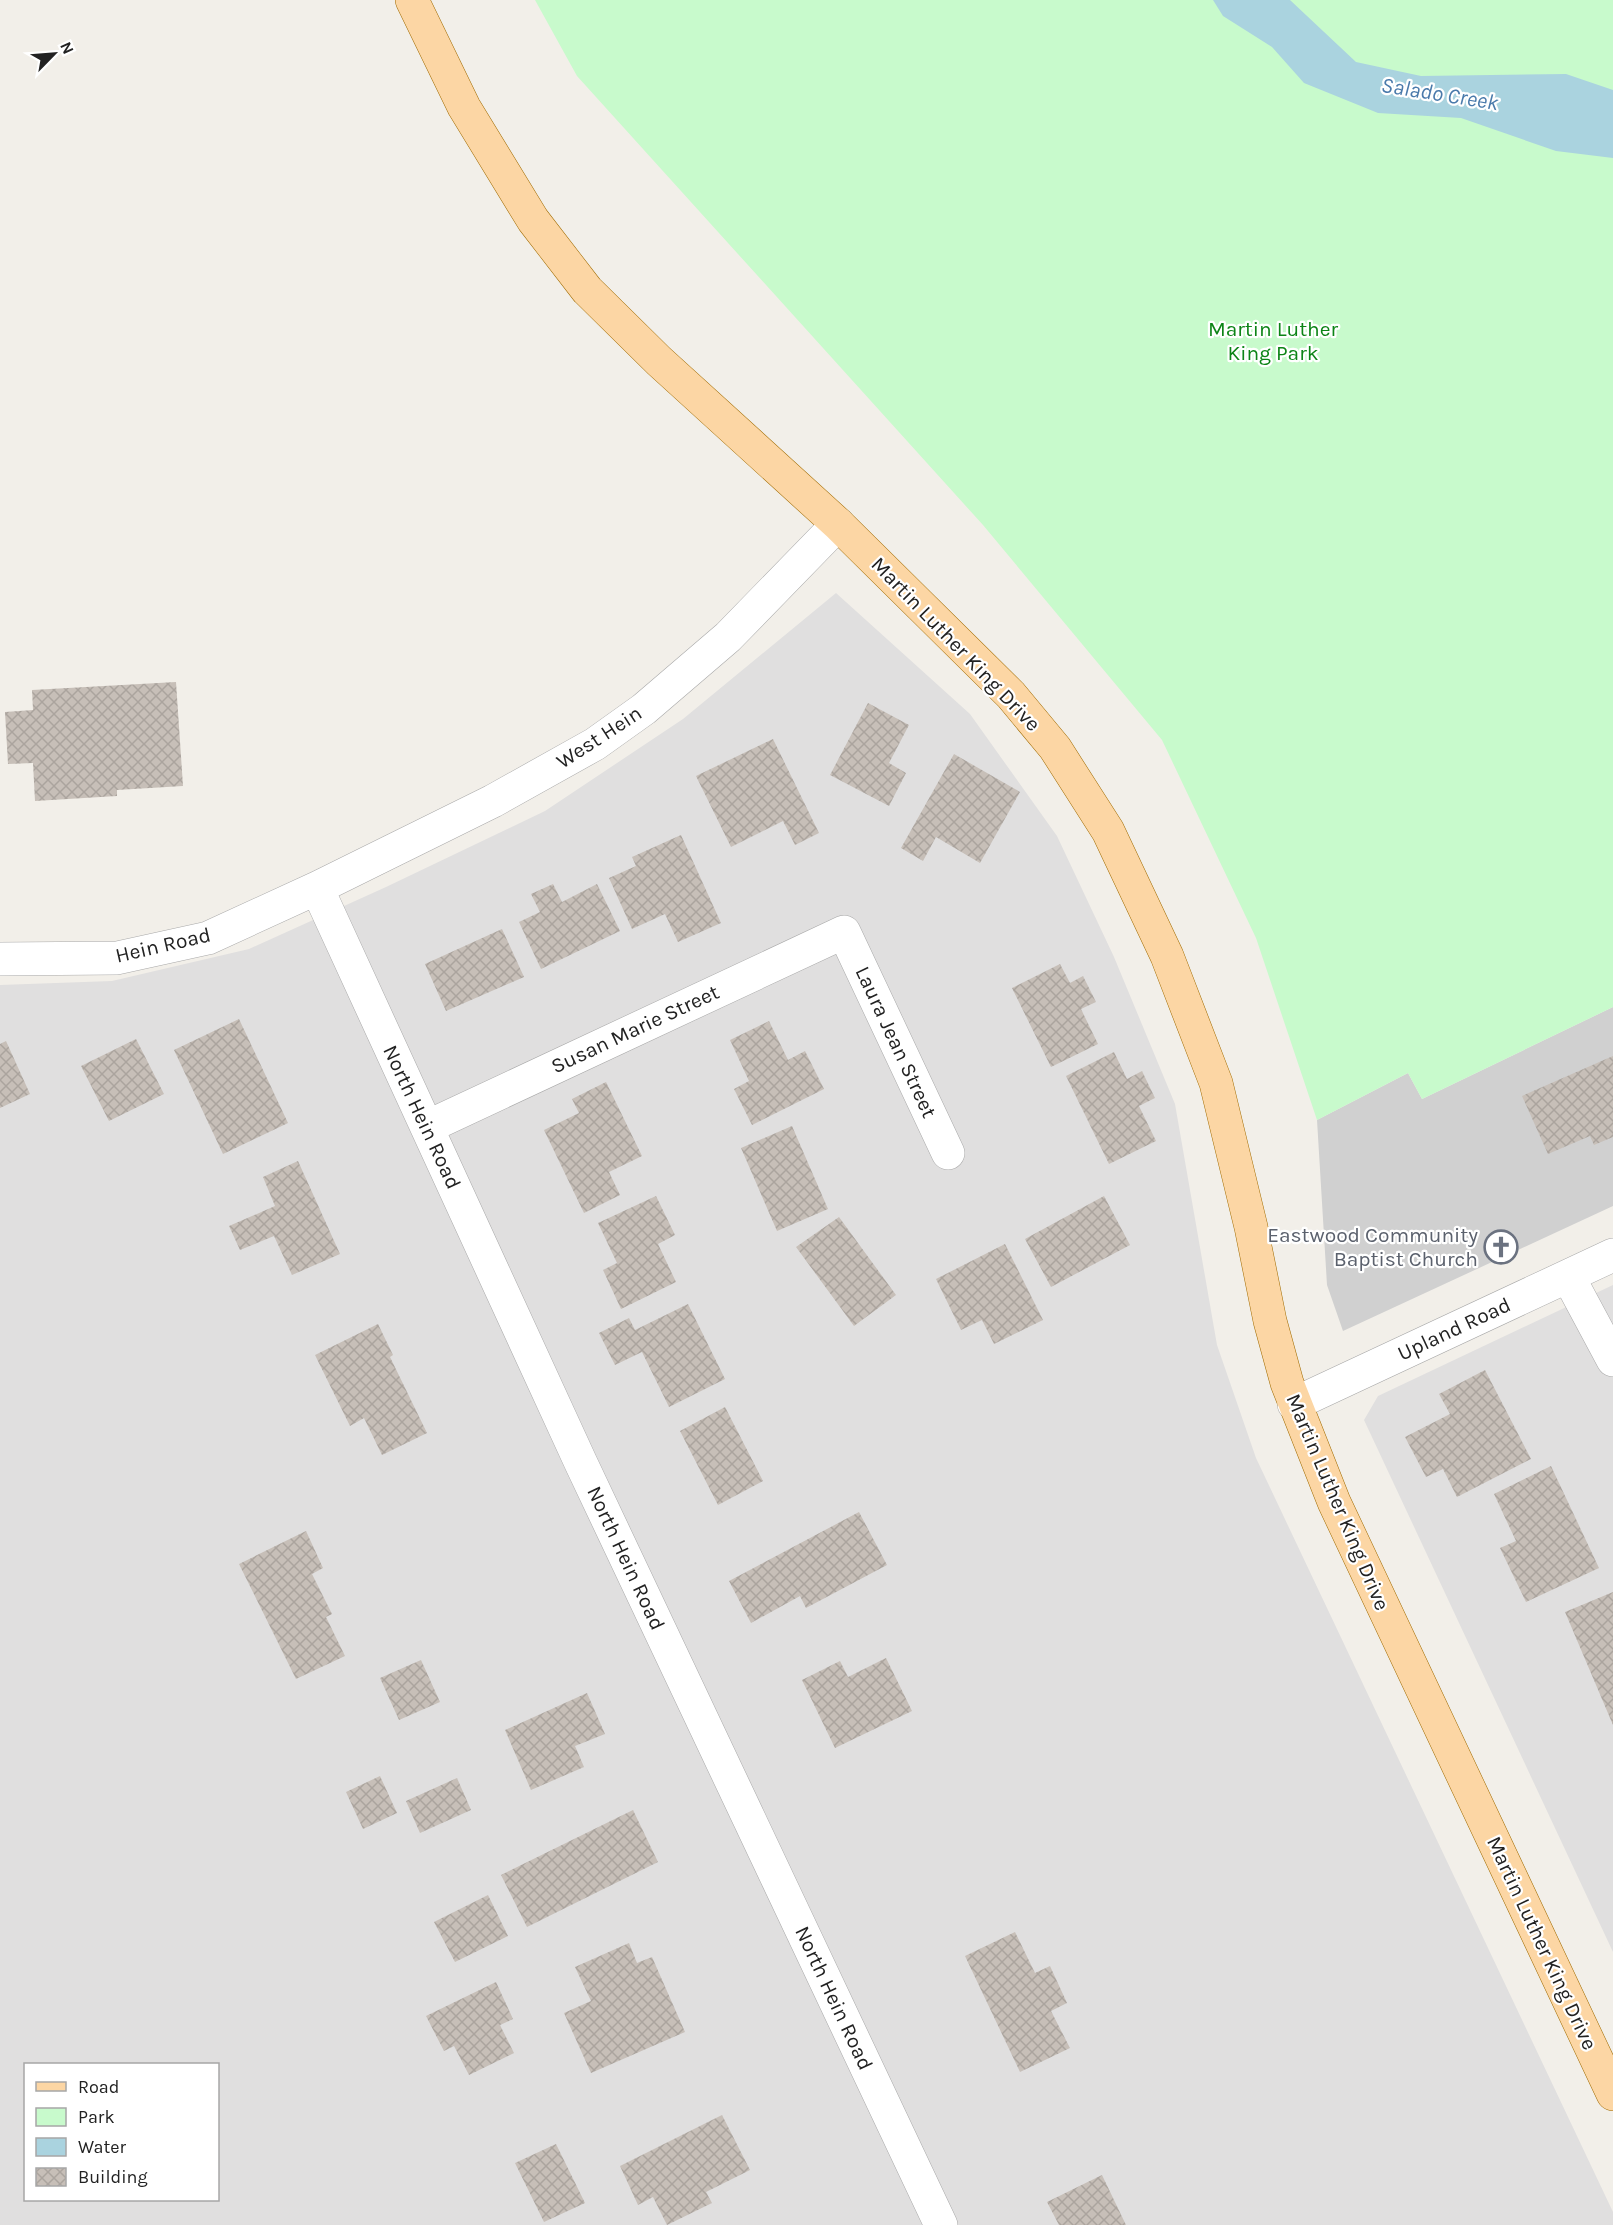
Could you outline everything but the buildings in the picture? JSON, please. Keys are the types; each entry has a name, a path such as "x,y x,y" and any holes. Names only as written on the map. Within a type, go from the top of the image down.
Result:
{"main road":[{"name":"Martin Luther King Drive","path":"412,0 470,116 533,220 587,290 659,361 838,524 1011,695 1055,748 1108,831 1167,956 1216,1083 1251,1227 1270,1321 1294,1404 1334,1502 1613,2094"}],"street":[{"name":"West Hein","path":"317,888 493,801 595,744 644,709 728,637 766,595 838,524"},
{"name":"Hein Road","path":"0,959 117,958 208,938 317,888"},
{"name":"North Hein Road","path":"317,888 580,1461 941,2225"},
{"name":"Susan Marie Street","path":"427,1127 844,932"},
{"name":"Laura Jean Street","path":"844,932 948,1153"},
{"name":"Upland Road","path":"1294,1404 1613,1255"},
{"path":"1568,1276 1613,1360"}],"shaded area":[{"path":"836,593 970,714 1057,836 1114,957 1175,1104 1217,1345 1256,1458 1613,2212 1613,2225 0,2225 0,985 112,981 249,949 545,811 683,719"},
{"path":"1613,1007 1613,1206 1343,1331 1327,1285 1317,1120 1408,1073 1422,1099"},
{"path":"1613,1285 1613,1952 1364,1420 1378,1396"}],"green space":[{"name":"Martin Luther King Park","path":"535,0 1613,0 1613,1007 1422,1099 1408,1073 1317,1120 1256,938 1162,740 983,525 577,76"}],"water":[{"name":"Salado Creek","path":"1213,0 1290,0 1356,62 1421,76 1566,74 1613,90 1613,158 1556,151 1461,118 1378,113 1304,83 1272,47 1223,16"}],"place":[{"name":"Eastwood Community Baptist Church","path":"1501,1247"}]}
